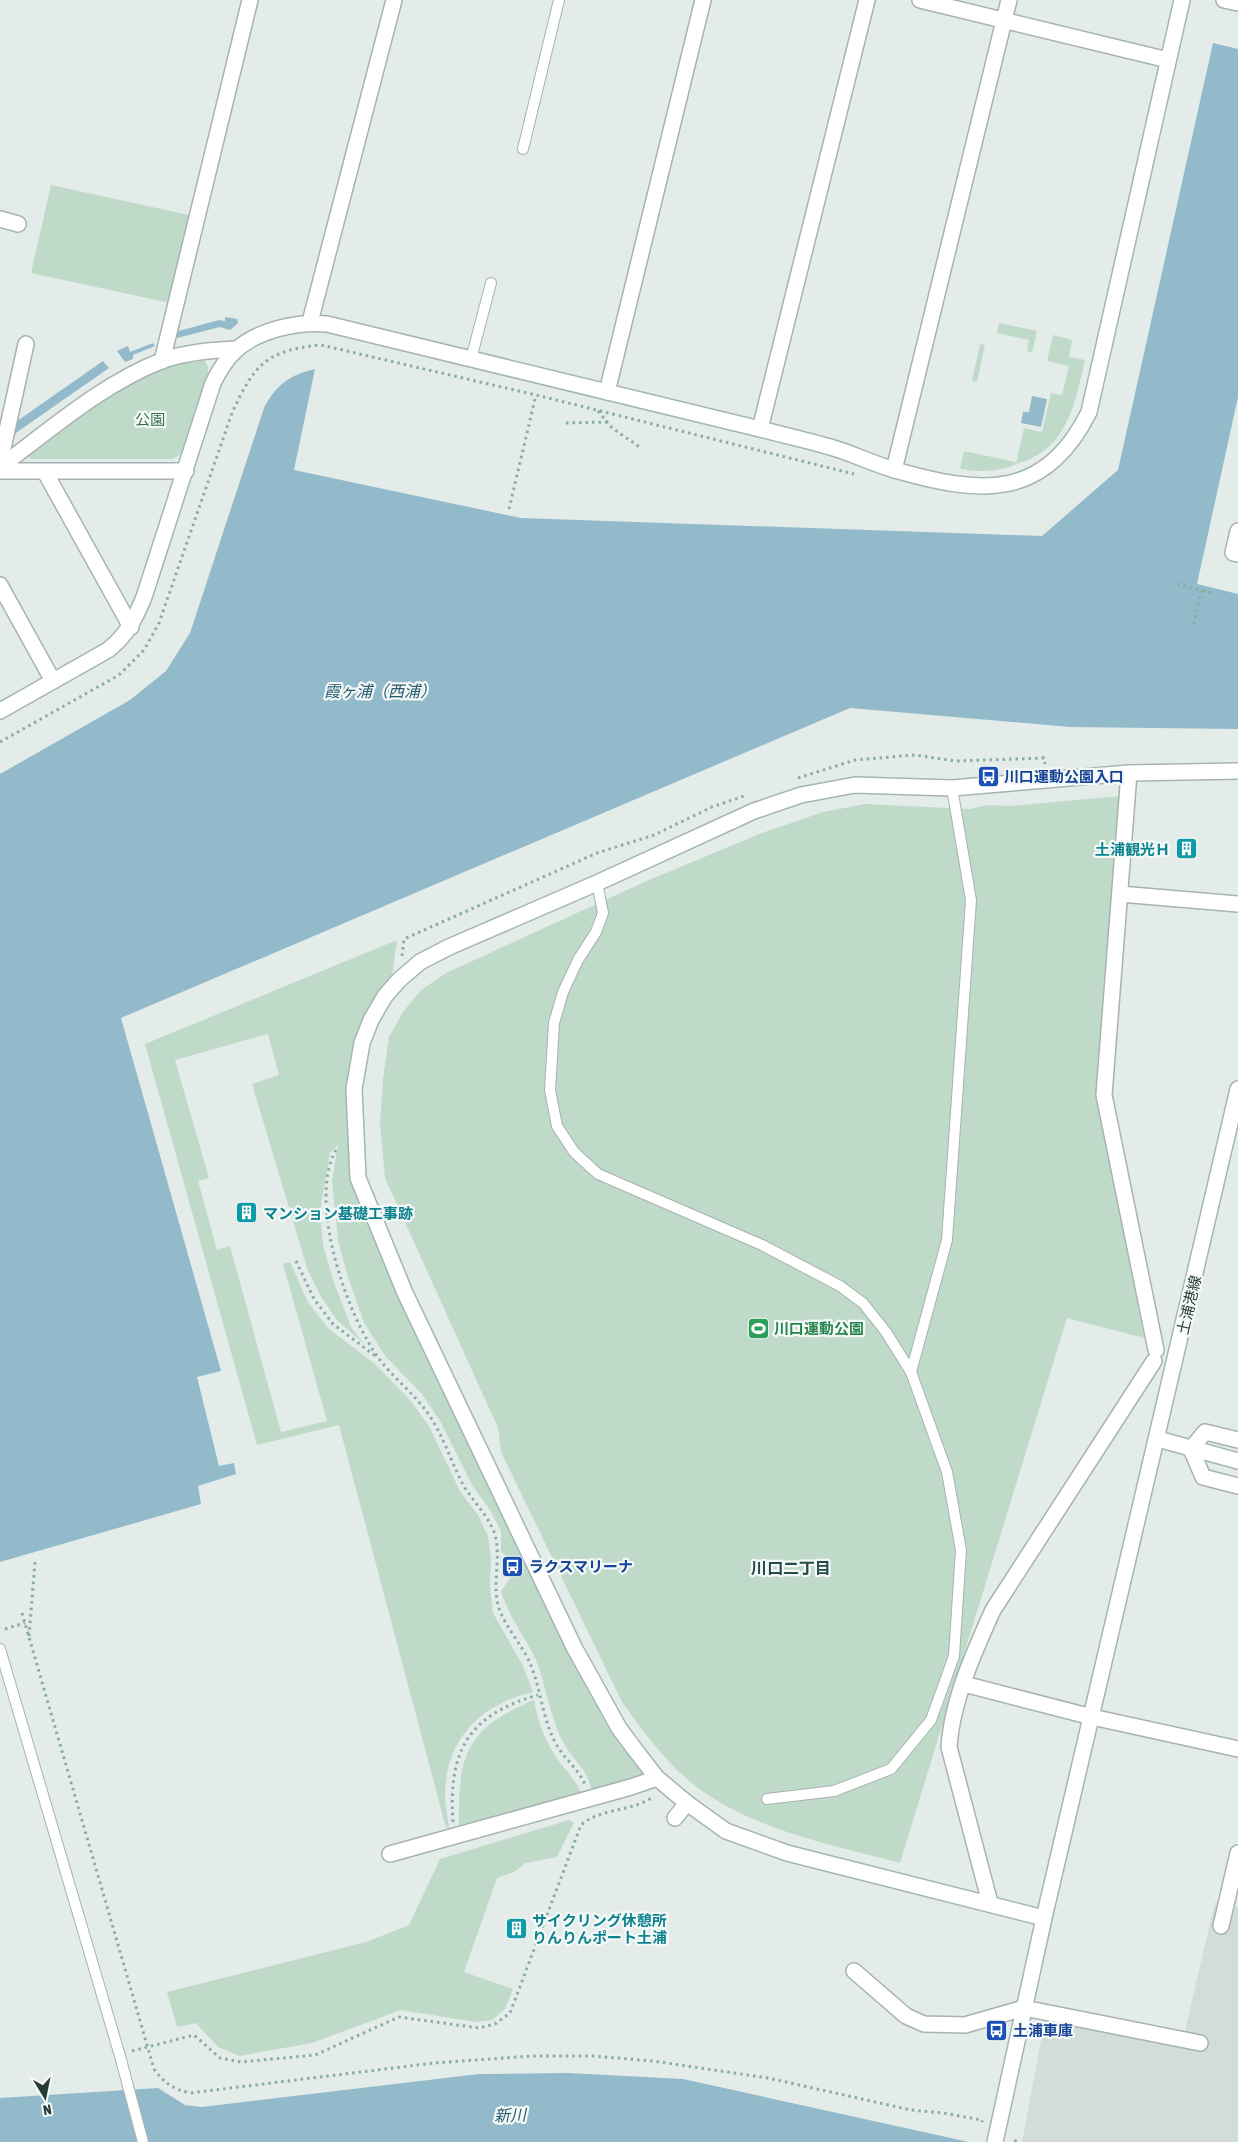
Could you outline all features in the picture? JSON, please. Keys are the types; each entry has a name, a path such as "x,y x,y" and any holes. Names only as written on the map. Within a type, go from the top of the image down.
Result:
{"street":[{"path":"162,361 250,0"},
{"path":"310,322 394,0"},
{"path":"607,392 703,0"},
{"path":"760,429 867,0"},
{"path":"920,0 1168,60"},
{"path":"894,470 1009,0"},
{"path":"0,712 108,650 123,638 131,627 144,597 213,383 222,364 236,349 269,332 293,325 310,322 327,324 760,429 830,447 894,470 954,483 978,487 1001,486 1030,477 1050,465 1067,450 1089,412 1182,0"},
{"path":"1224,0 1238,3"},
{"path":"0,219 18,224"},
{"path":"0,462 26,344"},
{"path":"0,470 8,461 89,401 120,381 162,361 210,350 236,349"},
{"path":"0,470 45,472 186,471"},
{"path":"45,472 131,627"},
{"path":"1238,531 1233,553 1238,554"},
{"path":"0,585 53,682"},
{"path":"1044,1918 787,1852 726,1831 662,1782 618,1728 574,1647 405,1293 358,1178 355,1146 354,1089 362,1044 371,1020 385,996 399,980 420,962 449,947 754,811 801,795 855,785 952,788 1130,773 1238,771"},
{"path":"990,1903 949,1747 950,1725 972,1654 993,1610 1155,1356 1104,1095 1130,773"},
{"path":"1120,894 1238,904"},
{"name":"土浦港線","path":"995,2140 1044,1918 1158,1440 1238,1089"},
{"path":"1191,1449 1205,1432 1238,1440"},
{"path":"1158,1440 1238,1461"},
{"path":"1191,1449 1203,1477 1238,1486"},
{"path":"964,1684 1092,1717 1238,1749"},
{"path":"390,1854 662,1782"},
{"path":"675,1818 687,1803"},
{"path":"1221,1926 1238,1853"},
{"path":"854,1971 906,2016 924,2024 964,2025 1024,2008 1200,2043"}],"lane":[{"path":"522,149 559,0"},
{"path":"471,359 491,283"},
{"path":"911,1372 947,1240 970,919 971,900 952,788"},
{"path":"596,883 603,912 596,932 570,976 554,1023 550,1090 557,1126 574,1152 598,1174 762,1245 840,1286 863,1303 886,1332 911,1372 947,1472 959,1534 961,1550 954,1656 931,1720 891,1769 834,1791 767,1799"},
{"path":"0,1649 120,2054 143,2142"}],"path":[{"path":"0,742 120,675 144,650 159,623 232,413 253,372 266,360 299,347 321,345 536,395 856,474"},
{"path":"509,510 536,395"},
{"path":"598,410 608,422 641,448"},
{"path":"566,423 608,422"},
{"path":"1177,584 1201,591 1210,592 1212,588"},
{"path":"1194,624 1201,591"},
{"path":"336,1150 330,1159 326,1180 331,1242 341,1280 358,1325 380,1360"},
{"path":"296,1261 314,1299 333,1324 380,1360 415,1396 434,1423 466,1489 484,1512 494,1533 498,1557 496,1588 500,1610 530,1663 538,1695 554,1742 585,1786"},
{"path":"29,1638 35,1562"},
{"path":"22,1613 154,2069 162,2081 176,2090 190,2093 434,2063 532,2056 594,2056 653,2061 768,2078 911,2110 943,2112 982,2120 981,2126"},
{"path":"5,1629 25,1623"},
{"path":"454,1836 451,1794 453,1774 463,1746 476,1727 492,1714 516,1701 538,1695"},
{"path":"120,2054 194,2034 220,2058 241,2062 314,2055 399,2017 479,2028 495,2024 510,2013 581,1825 589,1818 634,1808 651,1799 662,1782"},
{"path":"1015,2142 1017,2136"}],"shaded area":[{"path":"1215,1902 1238,1907 1238,2142 1022,2142 1047,2009 1184,2035"}],"green space":[{"path":"51,185 189,215 170,303 31,273"},
{"path":"999,323 1037,331 1032,353 1027,351 1029,340 997,333"},
{"path":"1053,335 1072,340 1069,357 1085,360 1077,393 1066,424 1058,437 1033,458 1016,464 1024,428 1042,432 1051,393 1062,395 1069,366 1047,361"},
{"path":"980,344 985,345 977,382 972,381"},
{"name":"公園","path":"204,359 208,367 208,381 195,410 181,454 173,459 30,459 26,455 121,388 168,367"},
{"path":"964,451 1016,462 1015,465 995,470 960,469"},
{"name":"川口運動公園","path":"1120,796 1098,1093 1144,1338 1067,1318 900,1863 812,1840 753,1819 726,1806 700,1790 677,1770 648,1738 622,1702 501,1452 498,1428 385,1178 380,1125 383,1079 389,1037 403,1012 421,990 446,973 649,880 762,833 823,812 865,804 970,809 987,805 1011,806"},
{"path":"397,940 392,977 347,1089 350,1179 399,1296 483,1468 650,1777 592,1794 588,1778 561,1738 553,1719 536,1660 513,1618 501,1591 520,1565 501,1552 501,1531 490,1510 472,1485 440,1421 421,1393 386,1357 364,1323 338,1241 332,1180 338,1145 330,1153 320,1211 323,1245 334,1283 352,1329 366,1346 336,1319 320,1295 307,1268 252,1084 279,1075 268,1034 175,1060 209,1178 198,1181 217,1250 230,1246 281,1432 327,1421 283,1264 290,1262 308,1302 328,1328 375,1364 410,1400 429,1426 460,1491 478,1515 488,1536 491,1558 490,1587 493,1613 523,1666 533,1692 498,1705 483,1715 460,1740 452,1756 447,1774 445,1799 450,1833 445,1824 339,1425 257,1445 145,1044"},
{"path":"534,1700 540,1724 550,1747 575,1781 583,1796 459,1831 460,1784 463,1765 469,1749 478,1735 492,1723 510,1711"},
{"path":"569,1820 574,1823 557,1857 526,1863 514,1872 497,1878 464,1972 513,1989 505,2009 492,2020 476,2022 401,2010 312,2043 239,2056 218,2047 196,2023 177,2027 167,1992 366,1942 409,1925 440,1859"}],"water":[{"name":"霞ヶ浦（西浦）","path":"1213,43 1238,49 1238,397 1197,584 1238,594 1238,729 1070,727 850,708 121,1018 221,1371 197,1377 219,1466 234,1463 236,1474 198,1486 201,1504 0,1562 0,774 130,700 166,671 190,633 264,408 273,393 284,382 298,374 315,369 294,470 521,518 1042,536 1118,470"},
{"path":"225,317 237,319 238,323 230,330 220,327 177,338 175,332 219,320 225,321"},
{"path":"153,343 155,346 133,355 133,359 125,362 117,351 128,346 130,352"},
{"path":"103,361 109,368 13,435 10,426"},
{"path":"1032,396 1047,399 1041,427 1021,423 1023,412 1029,412"},
{"name":"新川","path":"568,2073 683,2079 969,2142 0,2142 0,2098 158,2088 185,2105 202,2107 479,2074"}],"place":[{"name":"川口運動公園入口","path":"988,776"},
{"name":"土浦観光Ｈ","path":"1186,849"},
{"name":"マンション基礎工事跡","path":"247,1213"},
{"name":"川口運動公園","path":"758,1328"},
{"name":"ラクスマリーナ","path":"513,1566"},
{"name":"サイクリング休憩所 りんりんポート土浦","path":"516,1929"},
{"name":"土浦車庫","path":"997,2030"}],"district":[{"name":"川口二丁目","path":"791,1568"}]}
